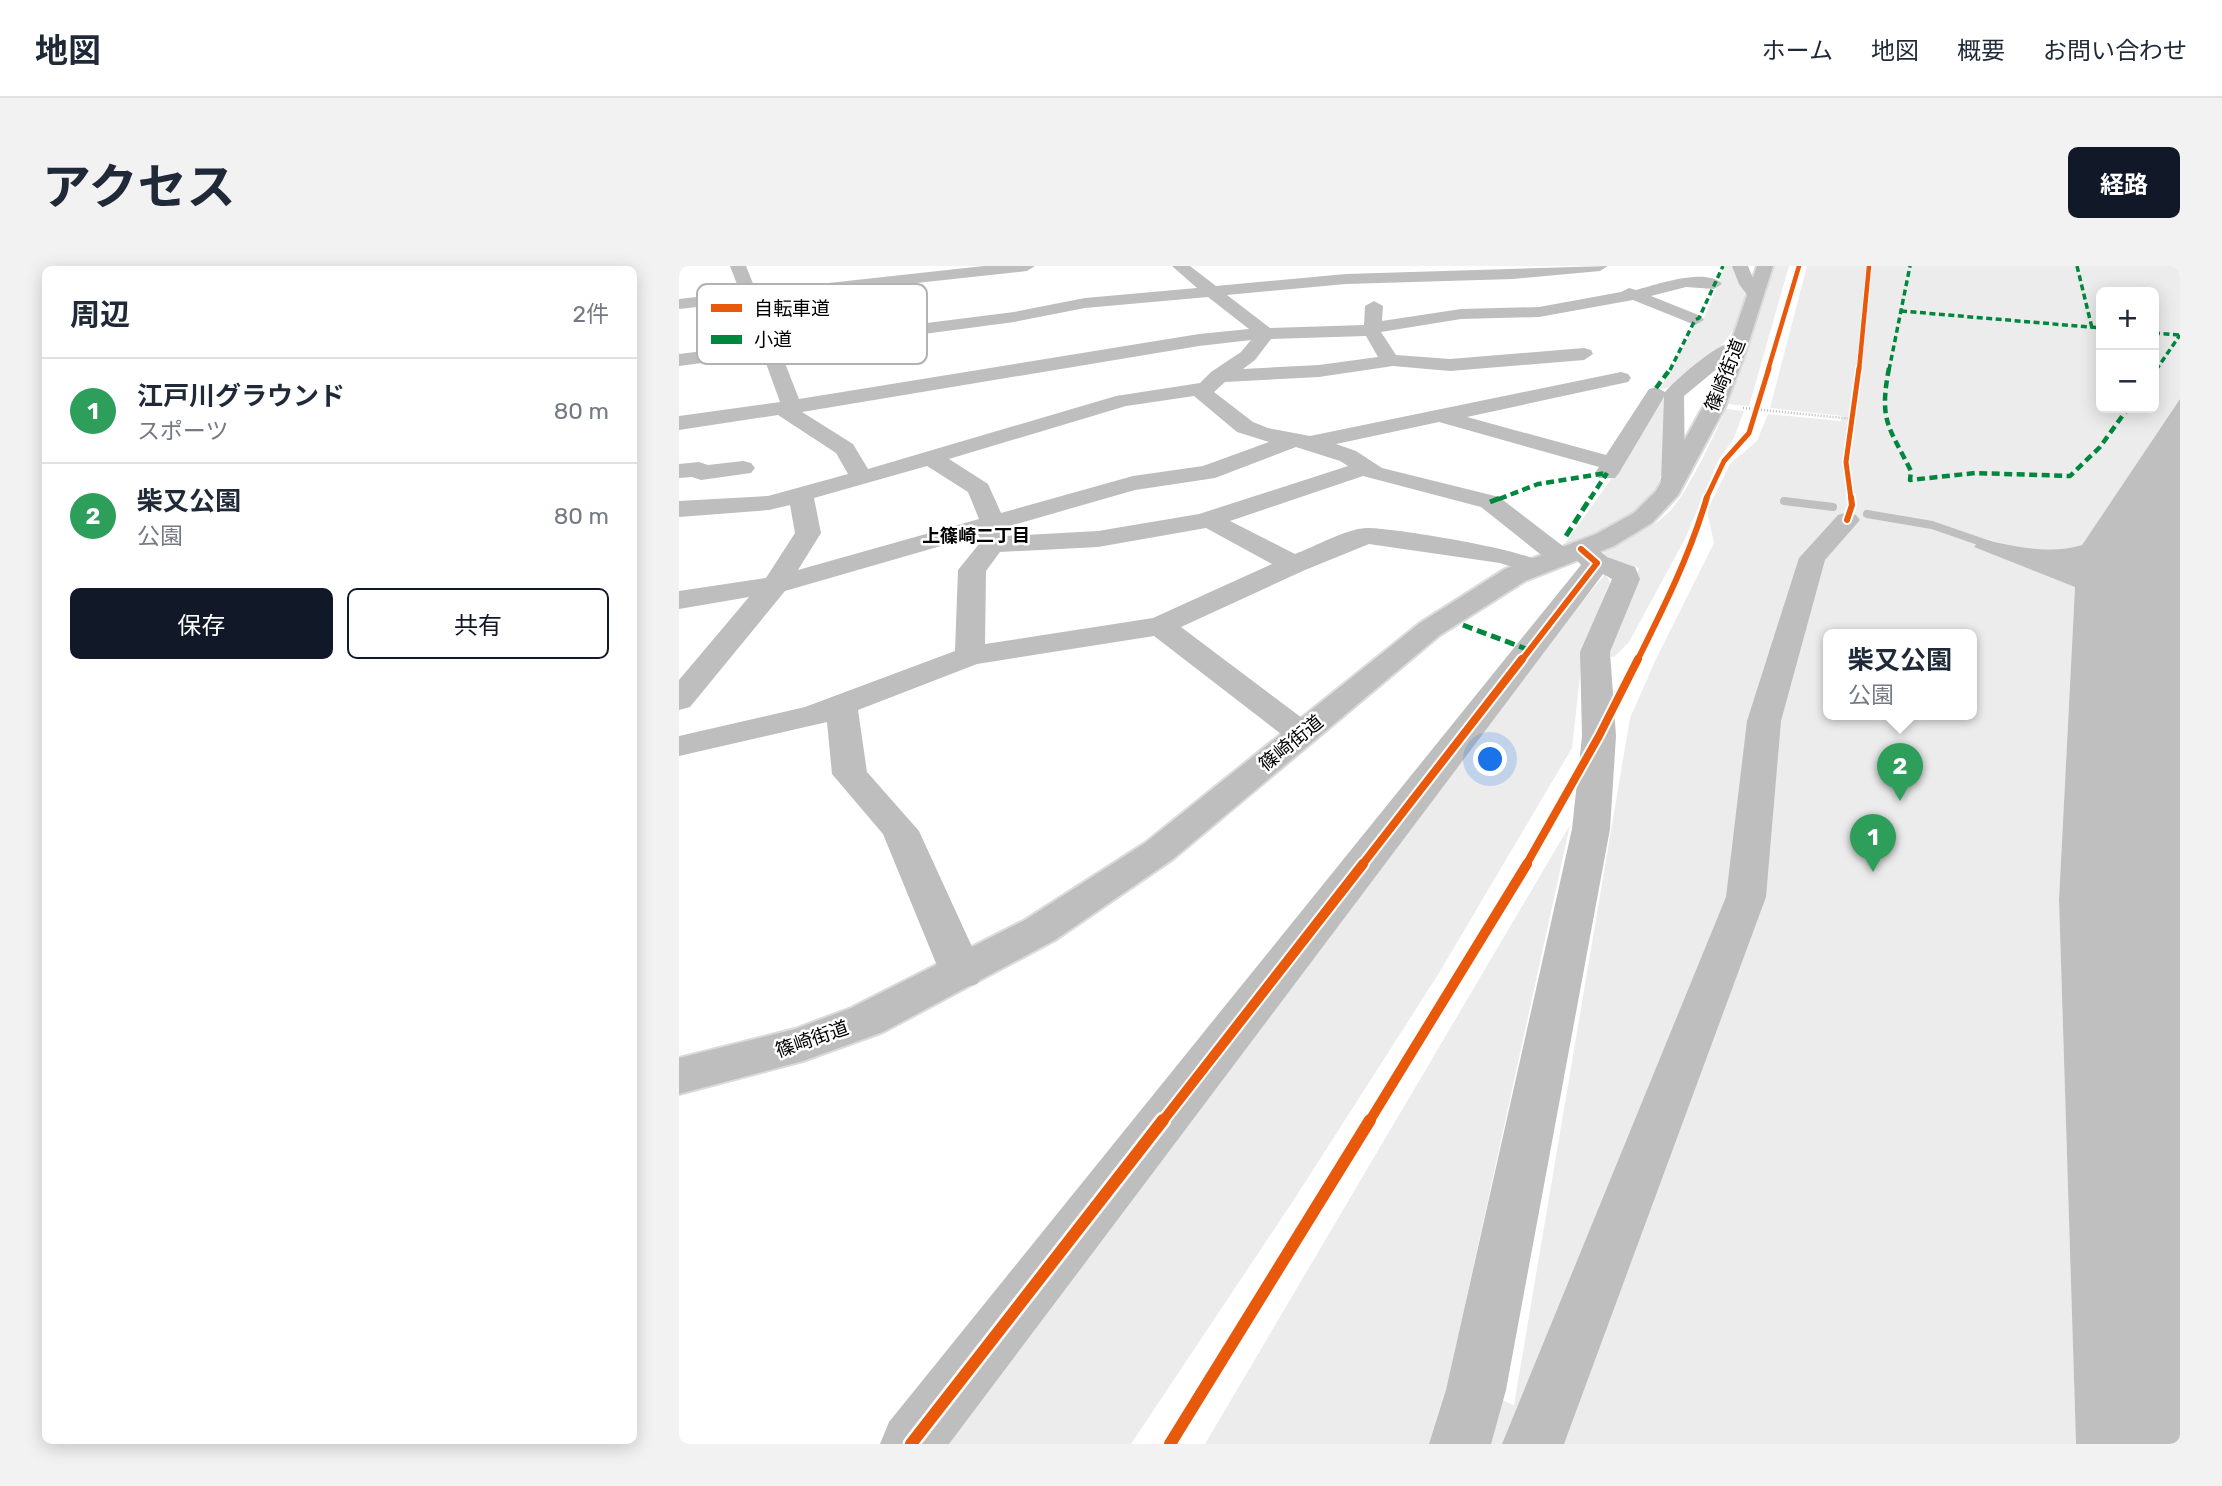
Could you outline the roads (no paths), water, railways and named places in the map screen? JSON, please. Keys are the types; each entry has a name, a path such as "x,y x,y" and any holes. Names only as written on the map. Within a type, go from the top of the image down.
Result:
{"street":[{"path":"738,266 744,284"},
{"path":"851,284 969,269 1027,266"},
{"path":"1180,266 1266,333"},
{"path":"927,328 1014,317 1086,303 1215,292 1350,272 1513,274 1599,266"},
{"path":"1569,267 1695,320"},
{"path":"969,269 1095,408"},
{"path":"1350,272 1355,289 1374,306 1371,329 1388,358 1402,362 1425,390 1438,416 1609,468 1665,393 1738,344"},
{"name":"篠崎街道","path":"679,1076 803,1044 867,1020 962,973 1040,930 1169,843 1430,629 1495,586 1568,559 1643,518 1657,507 1673,482 1714,407 1736,354 1753,276"},
{"path":"679,423 787,408 1199,340 1266,333 1371,329 1461,314 1539,312 1635,295 1686,282 1714,284"},
{"path":"679,304 697,302"},
{"path":"1539,312 1568,330 1583,347 1585,358 1622,378 1665,393"},
{"path":"1266,333 1248,356 1202,393 1245,427 1348,456 1374,473 1490,502 1568,559"},
{"path":"679,509 746,506 801,496 1123,400 1213,382 1402,362 1450,365 1584,354"},
{"path":"679,360 697,358"},
{"path":"773,364 787,408 845,449 862,478"},
{"path":"679,600 775,585 993,534 1141,481 1207,473 1301,442 1622,378"},
{"path":"1665,393 1673,482"},
{"path":"930,458 979,489 993,534 972,570 970,656"},
{"path":"679,471 699,469 701,473 743,468"},
{"path":"993,534 1098,539 1206,520 1365,468"},
{"path":"1141,481 1166,506 1206,520 1295,564"},
{"path":"679,700 775,585 809,533 801,496"},
{"path":"1534,1444 1746,897 1764,721 1812,558 1847,520"},
{"path":"679,746 815,715 877,689 970,656 1160,626 1295,564 1366,536 1520,559 1568,559 1625,573 1626,579 1595,652 1599,736 1591,829 1476,1390 1460,1444"},
{"path":"911,1444 1568,559"},
{"path":"1160,626 1302,734"},
{"path":"841,705 850,774 900,831 962,973"}],"waterway":[{"path":"1784,501 1833,507"},
{"path":"1867,514 1932,525 1990,545"}],"place":[{"name":"柴又公園","path":"1900,801"},
{"name":"江戸川グラウンド","path":"1873,872"}],"district":[{"name":"上篠崎二丁目","path":"976,536"}]}
